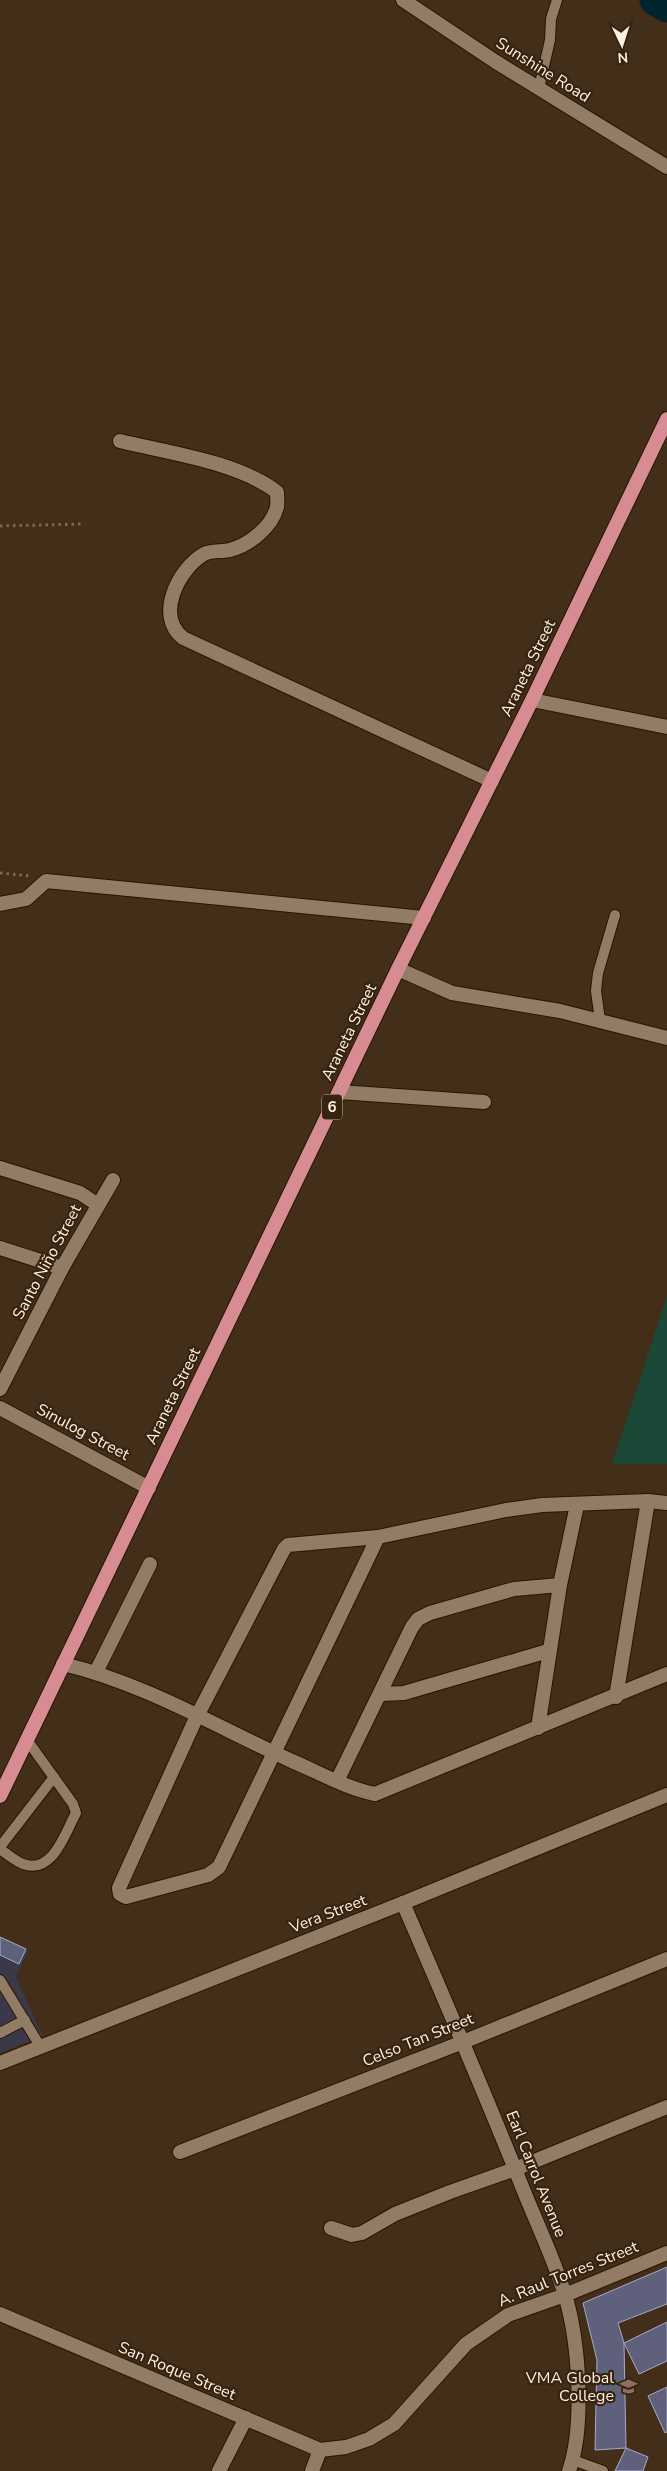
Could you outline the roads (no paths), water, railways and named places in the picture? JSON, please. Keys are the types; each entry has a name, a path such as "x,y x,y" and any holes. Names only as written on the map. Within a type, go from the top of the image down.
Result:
{"highway":[{"name":"Araneta Street","path":"0,1796 398,969 532,700 667,419"}],"street":[{"name":"Sunshine Road","path":"402,0 667,167"},
{"path":"120,442 224,466 263,481 278,492 277,508 260,533 248,543 231,550 204,554 179,581 171,597 169,614 177,634 182,638 492,781"},
{"path":"532,700 667,727"},
{"path":"0,904 26,899 46,881 424,918"},
{"path":"398,969 452,993 600,1020 667,1038"},
{"path":"340,1092 484,1102"},
{"path":"0,1168 80,1193 98,1205"},
{"name":"Santo Niño Street","path":"0,1389 62,1268 113,1180"},
{"path":"0,1248 62,1268"},
{"name":"Sinulog Street","path":"0,1408 148,1488"},
{"path":"378,1537 219,1867 214,1872 126,1897 120,1894 119,1888 198,1716 284,1549 294,1543 378,1537 506,1510 542,1505 648,1501 667,1503"},
{"path":"616,1697 648,1501"},
{"path":"538,1728 548,1651 560,1585 578,1505"},
{"path":"96,1672 150,1564"},
{"path":"337,1781 412,1627 418,1619 430,1613 514,1589 560,1585"},
{"path":"381,1694 404,1694 548,1651"},
{"path":"63,1664 96,1672 198,1716 337,1781 368,1793 382,1793 616,1697 667,1674"},
{"name":"Vera Street","path":"0,2063 667,1795"},
{"name":"Earl Carrol Avenue","path":"402,1903 463,2042 565,2295 574,2341 578,2394 578,2429 571,2465"},
{"name":"Celso Tan Street","path":"180,2152 463,2042 667,1959"},
{"path":"331,2228 352,2235 362,2233 395,2214 515,2169 667,2107"},
{"name":"A. Raul Torres Street","path":"320,2450 346,2447 369,2439 394,2424 466,2344 508,2315 565,2295 667,2253"},
{"name":"San Roque Street","path":"0,2314 320,2450"},
{"path":"219,2471 246,2418"},
{"path":"312,2471 320,2450"}],"lane":[{"path":"539,88 550,40 551,19 556,0"},
{"path":"600,1020 596,991 598,973 615,915"},
{"path":"27,1740 54,1777 73,1804 76,1813 50,1860 36,1866 23,1864 0,1848 54,1777"},
{"path":"0,1980 40,2046"},
{"path":"0,2033 25,2020"},
{"path":"571,2465 603,2471"}],"waterway":[{"path":"655,0 667,7"}],"place":[{"name":"VMA Global College","path":"628,2387"}]}
